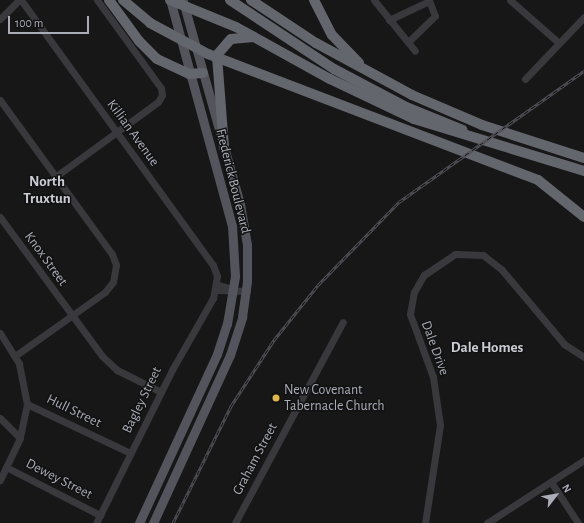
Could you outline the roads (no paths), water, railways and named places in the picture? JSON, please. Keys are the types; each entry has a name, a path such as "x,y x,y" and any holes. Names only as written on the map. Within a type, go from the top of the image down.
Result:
{"highway":[{"path":"109,0 148,52 189,74 203,74"},
{"path":"123,0 150,23 208,54 538,180 566,200 584,216"},
{"path":"170,0 257,38 380,104 454,130 584,171"},
{"path":"230,0 334,69 454,130"},
{"path":"251,0 354,66 460,116 525,140 584,156"},
{"path":"314,0 332,35 357,61 460,116"},
{"path":"224,147 216,55 231,39 257,38"}],"main road":[{"name":"Frederick Boulevard","path":"139,523 216,354 233,289 232,226 189,74 170,0"},
{"name":"Frederick Boulevard","path":"153,523 230,355 247,291 244,222 183,0"}],"street":[{"path":"0,19 20,0"},
{"name":"Killian Avenue","path":"20,0 213,265 217,287"},
{"path":"55,177 156,103 162,95 161,88 97,0"},
{"path":"374,0 415,51"},
{"path":"510,0 559,43"},
{"path":"389,20 429,1 435,16 408,42"},
{"path":"525,79 584,17"},
{"path":"0,100 112,254 116,265 109,288 15,356"},
{"name":"Knox Street","path":"0,217 72,316 110,364 161,392"},
{"name":"Dale Drive","path":"425,523 440,425 433,378 410,314 414,292 424,275 455,254 483,255 502,270 564,344 584,357"},
{"path":"217,287 247,291"},
{"name":"Bagley Street","path":"96,523 161,392 217,287"},
{"name":"Graham Street","path":"235,523 343,322"},
{"path":"0,333 15,356 27,404 20,438 0,480"},
{"name":"Hull Street","path":"27,404 130,454"},
{"path":"0,418 20,438"},
{"path":"487,523 584,460"},
{"name":"Dewey Street","path":"6,467 100,515"},
{"path":"551,482 578,523"}],"railway":[{"path":"173,523 231,406 274,340 318,285 399,202 584,71"}],"place":[{"name":"New Covenant Tabernacle Church","path":"276,398"}],"district":[{"name":"North Truxtun","path":"47,190"},
{"name":"Dale Homes","path":"487,348"}]}
